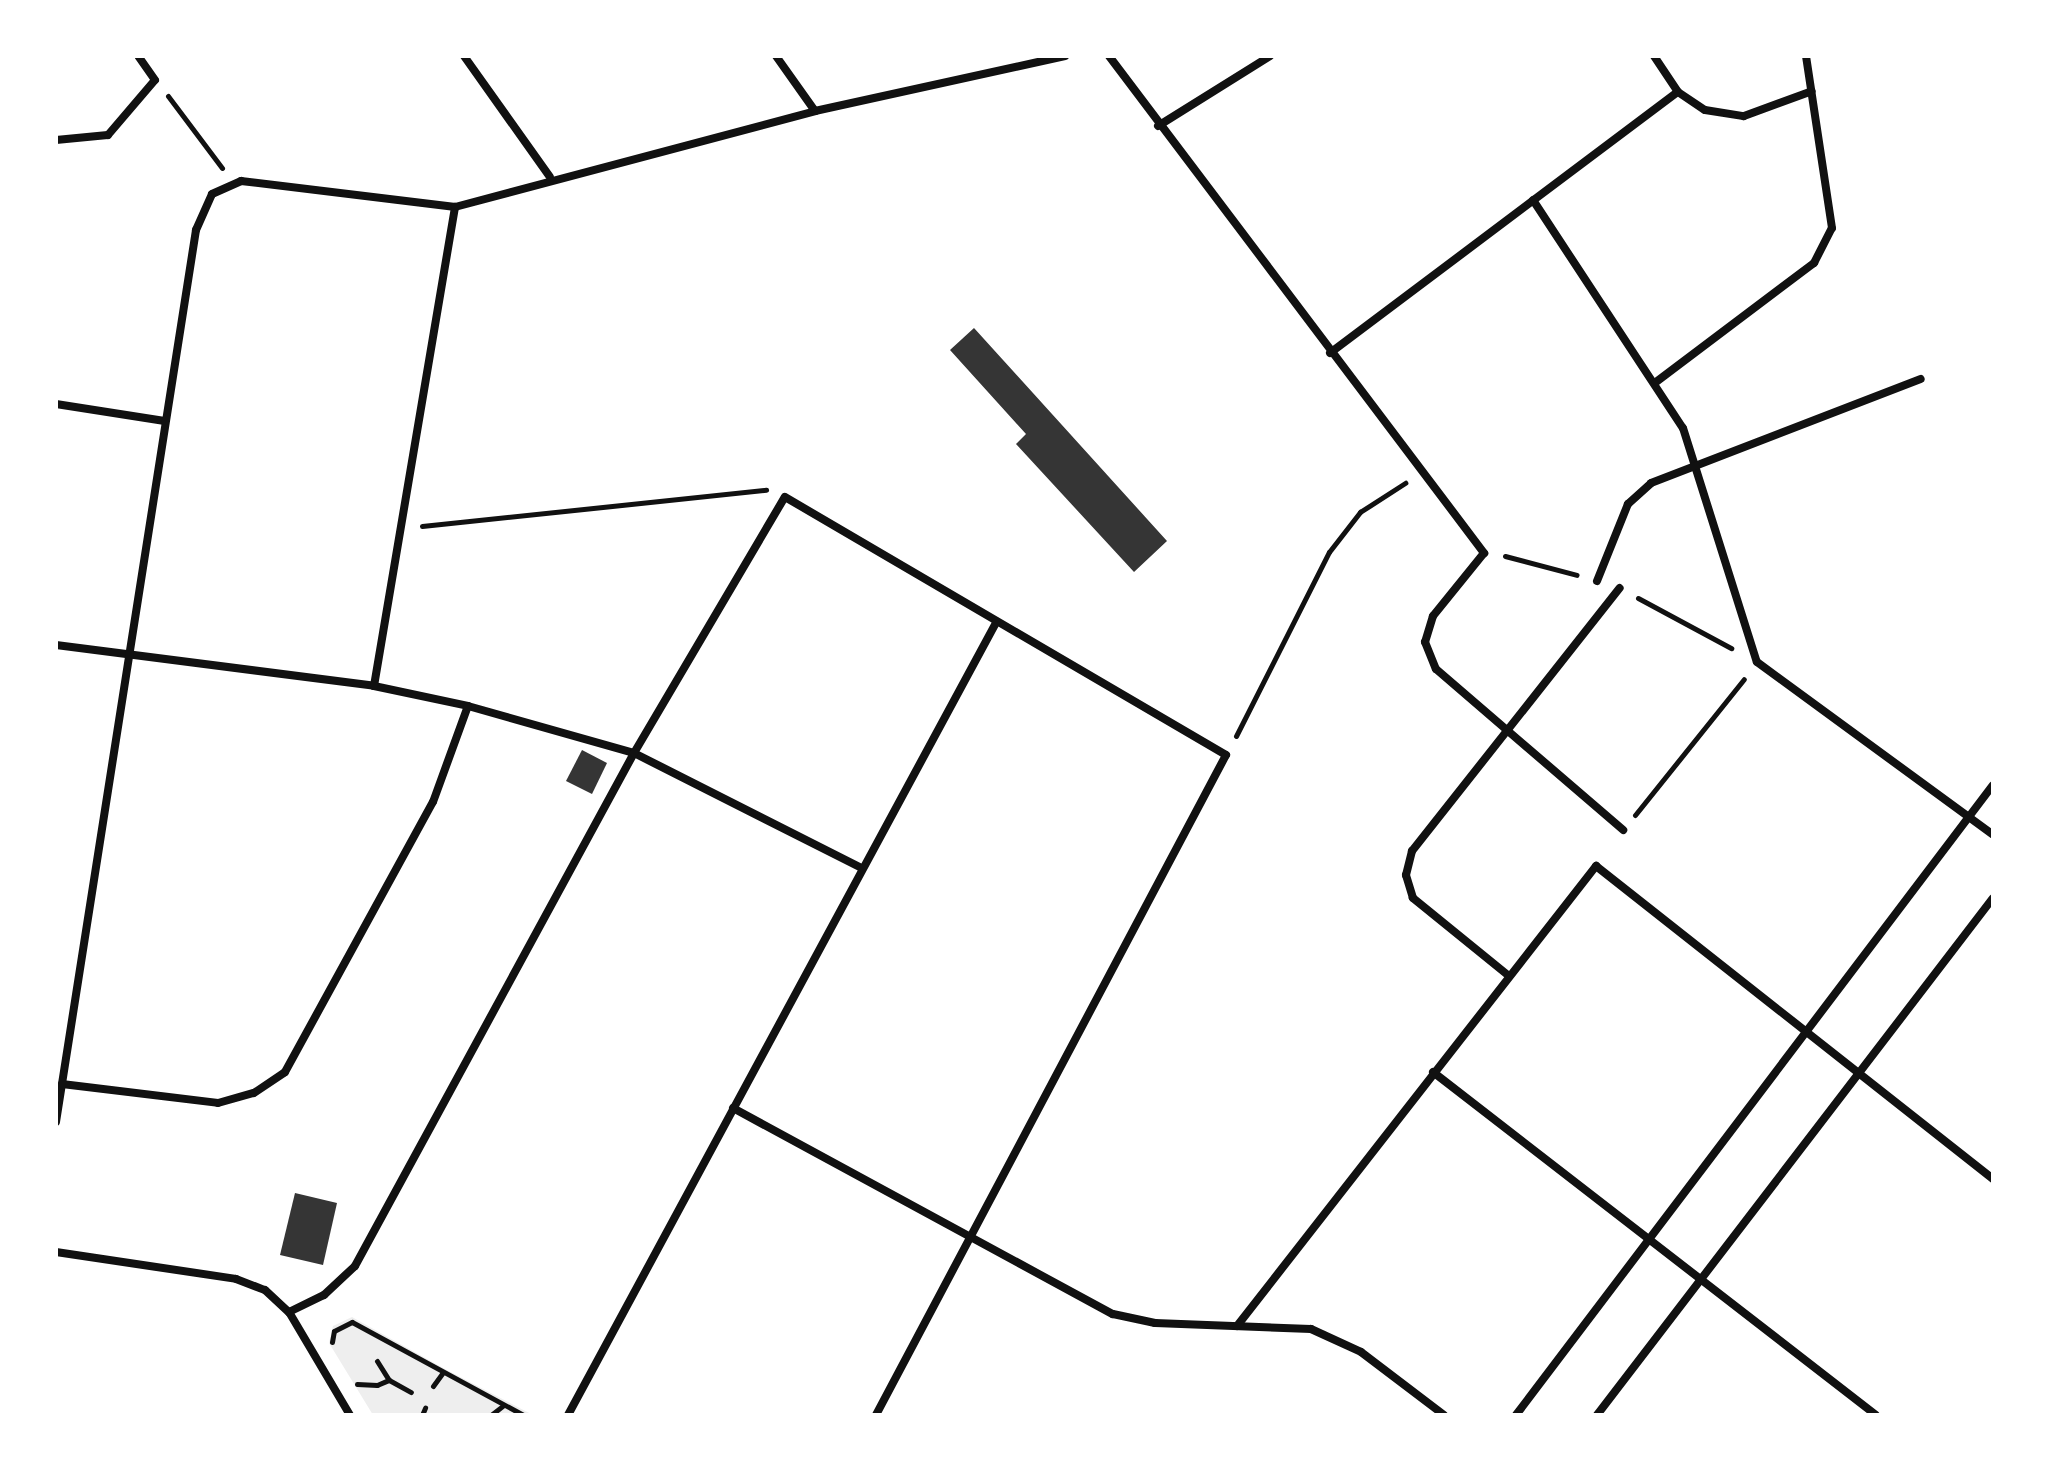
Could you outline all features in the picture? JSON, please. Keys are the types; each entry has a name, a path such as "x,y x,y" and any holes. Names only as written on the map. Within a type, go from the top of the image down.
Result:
{"street":[{"path":"56,140 108,135 155,80 138,56"},
{"path":"464,56 550,177"},
{"path":"776,56 815,111"},
{"path":"56,1122 196,230 212,194 241,181 455,207 550,177 815,111 1065,56"},
{"path":"1109,56 1158,126 1484,553 1433,616 1425,642 1436,669 1623,830"},
{"path":"1158,126 1270,56"},
{"path":"1654,56 1678,92 1705,110 1744,116 1812,91"},
{"path":"1656,382 1814,263 1832,228 1806,56"},
{"path":"1330,353 1678,92"},
{"path":"1533,200 1656,382 1697,461 1757,662 1993,835"},
{"path":"374,686 455,207"},
{"path":"1597,581 1628,504 1651,483 1697,461 1921,379"},
{"path":"56,404 165,421"},
{"path":"289,1312 324,1295 355,1266 634,753 785,497 1226,755 876,1415"},
{"path":"1509,976 1413,898 1406,875 1412,851 1620,588"},
{"path":"568,1415 997,621"},
{"path":"56,645 374,686 468,706 634,753 862,868"},
{"path":"62,1084 218,1103 254,1093 285,1072 433,802 468,706"},
{"path":"1516,1415 1993,785"},
{"path":"1237,1326 1596,866 1993,1179"},
{"path":"1597,1415 1993,898"},
{"path":"1433,1072 1876,1415"},
{"path":"733,1108 970,1241 1113,1314 1155,1323 1311,1329 1361,1352 1444,1415"},
{"path":"56,1252 236,1279 265,1290 289,1312 350,1415"}],"path":[{"path":"155,80 216,157 230,184"},
{"path":"1226,755 1329,552 1360,512 1421,473"},
{"path":"401,528 764,489 785,497"},
{"path":"1623,830 1757,662"},
{"path":"338,1352 332,1341 334,1331 352,1322 523,1415"},
{"path":"377,1361 389,1380 411,1392"},
{"path":"433,1386 443,1372"},
{"path":"351,1373 364,1394"},
{"path":"357,1384 377,1385 389,1380"},
{"path":"491,1415 504,1405"},
{"path":"422,1415 425,1408"}],"shaded area":[{"path":"352,1317 533,1415 373,1415 329,1343 333,1326"}],"building":[{"path":"974,328 1167,541 1134,572 1016,444 1026,434 950,350"},
{"path":"582,750 607,763 592,794 566,781"},
{"path":"295,1193 337,1203 323,1265 280,1255"}]}
